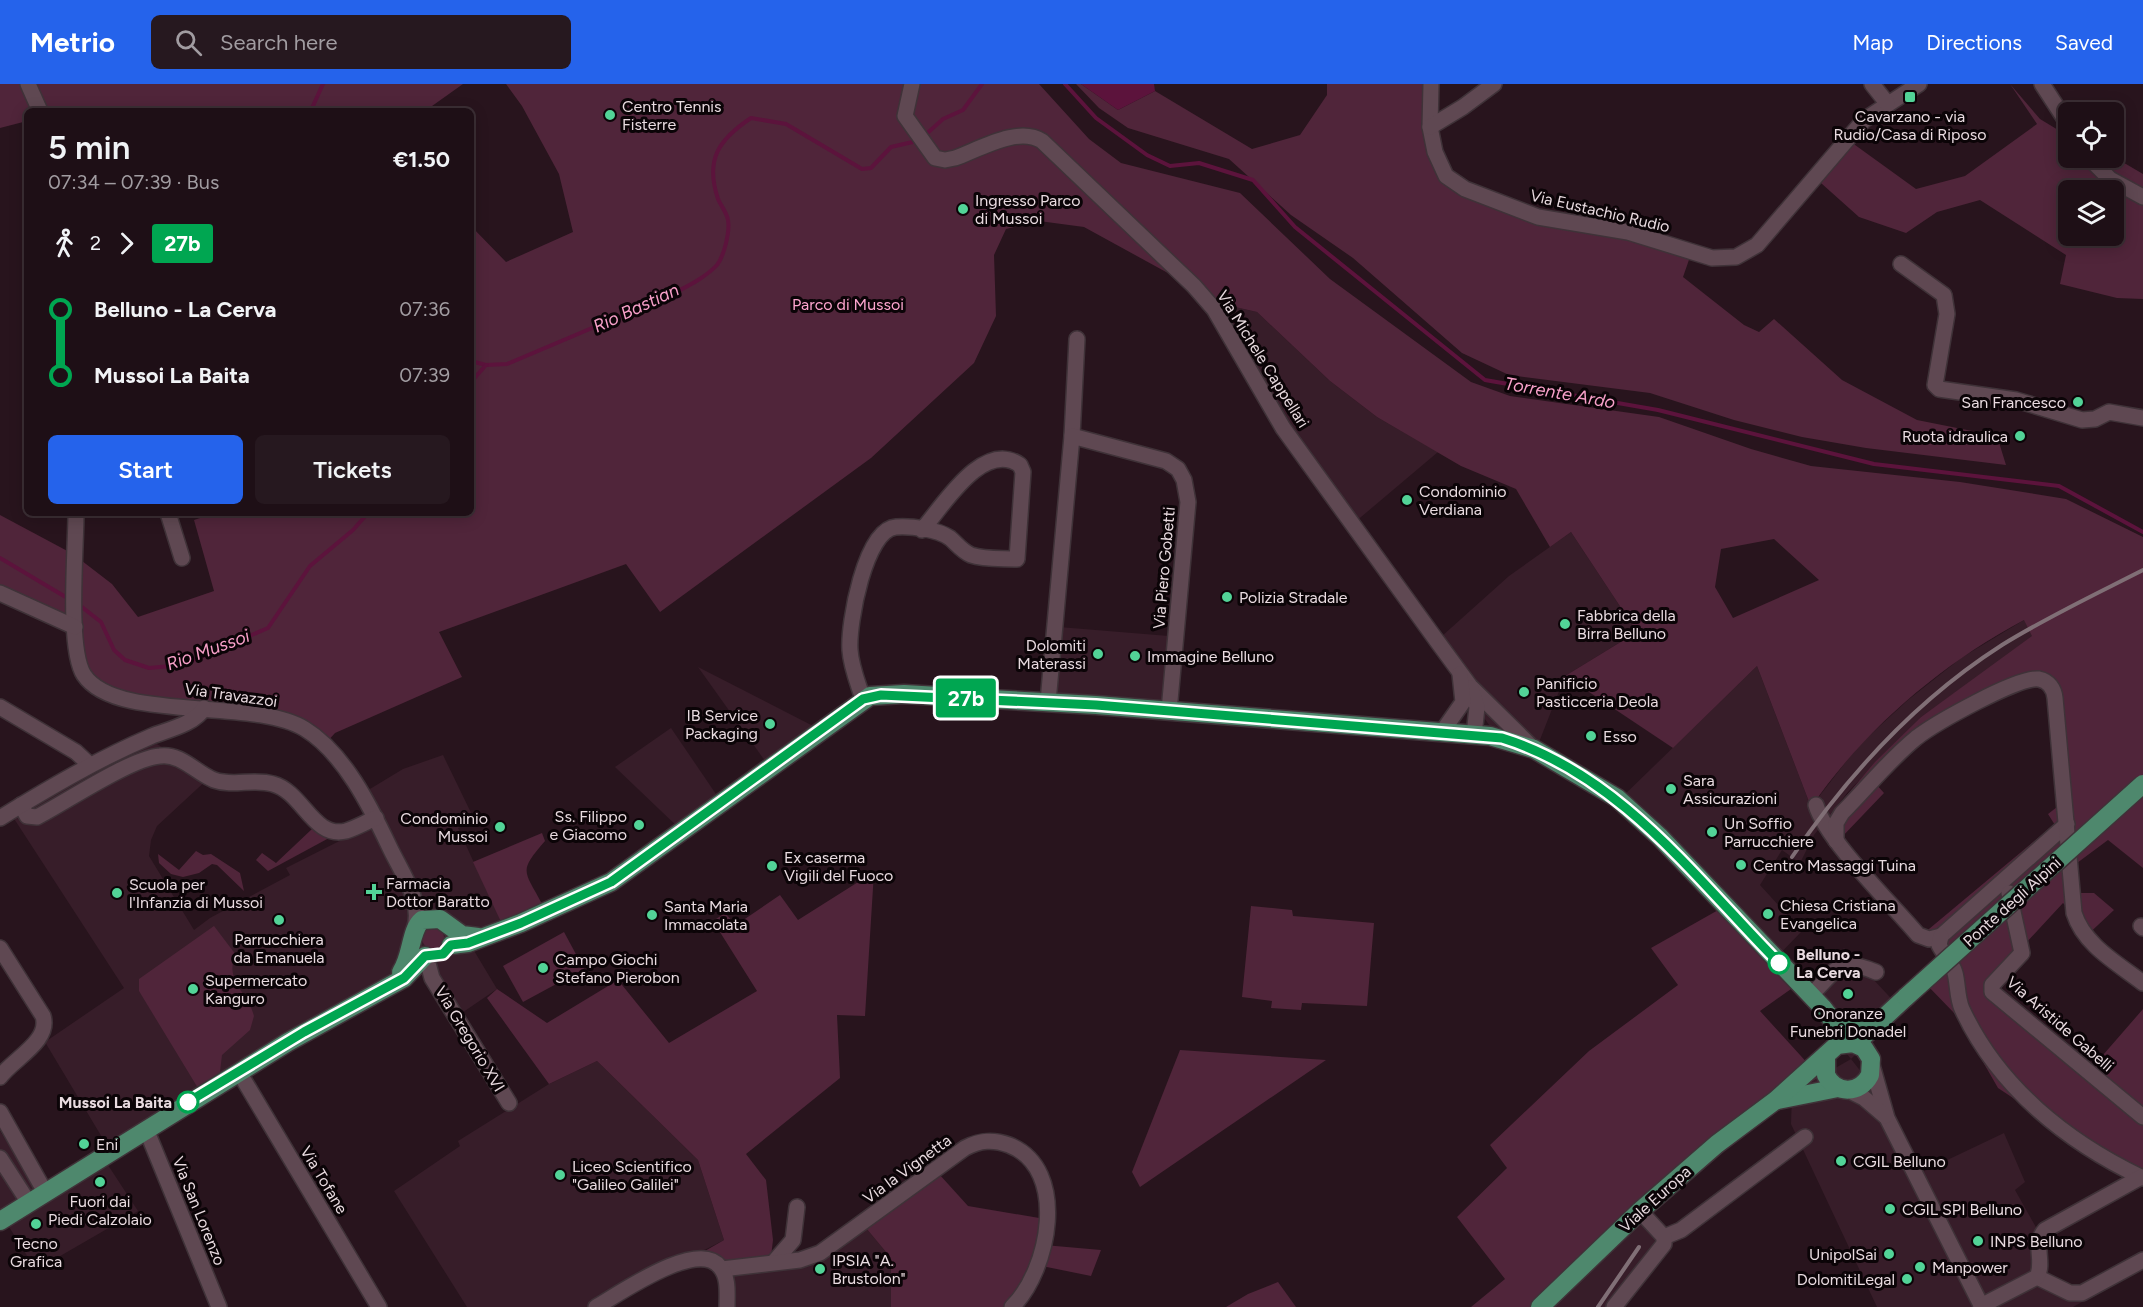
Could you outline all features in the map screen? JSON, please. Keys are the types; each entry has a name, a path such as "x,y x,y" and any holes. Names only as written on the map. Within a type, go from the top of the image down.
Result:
{"main road":[{"path":"431,941 462,935 482,937 561,906 611,882 863,699 897,694 1048,702 1471,734 1502,738 1534,749 1596,784 1640,817 1822,1007 1851,1043 1864,1048 1871,1062"},
{"name":"Ponte degli Alpini","path":"1851,1043 1882,1019 2143,784"},
{"name":"Via Gregorio XVI","path":"0,1221 239,1071 398,981 431,941"},
{"path":"1822,1007 1856,1024 1882,1019 1871,1062"},
{"path":"1822,1007 1829,1052 1826,1075 1843,1089"},
{"name":"Viale Europa","path":"1540,1307 1640,1211 1718,1144 1776,1100 1829,1052 1851,1043"},
{"name":"Viale Europa","path":"1776,1100 1865,1083 1871,1062"}],"street":[{"path":"28,84 39,108"},
{"name":"Via Michele Cappellari","path":"912,84 905,108 906,120 932,155 940,159 950,159 1018,136 1039,139 1194,286 1214,309 1283,428 1456,666 1467,689 1471,734"},
{"name":"Via Eustachio Rudio","path":"1431,84 1430,127 1439,164 1446,176 1465,189 1538,217 1628,232 1720,259 1744,254 1757,245 1856,129 1887,103 1919,84"},
{"path":"1430,127 1494,84"},
{"path":"1872,84 1887,103"},
{"path":"2042,84 2058,109"},
{"path":"2099,168 2110,179 2143,197"},
{"path":"1901,264 1944,295 1947,314 1935,385 1939,389 2016,400 2082,420 2109,412 2143,418"},
{"path":"1048,702 1072,436 1077,339"},
{"name":"Via Piero Gobetti","path":"1072,436 1166,461 1178,469 1184,480 1187,517 1169,711"},
{"path":"863,699 849,643 856,597 864,571 882,533 897,527 944,534 970,554 1017,559 1023,472 1020,465 1006,459 983,464 970,474 922,530"},
{"name":"Via Travazzoi","path":"76,516 76,648 81,669 89,681 102,691 124,699 263,716 290,722 308,730 330,751 366,798 418,908 426,915 431,941"},
{"path":"169,516 182,558"},
{"path":"0,593 75,623"},
{"path":"1836,841 1836,823 1842,813 1916,738 1947,717 2030,679 2045,681 2054,692 2074,913 2078,925 2089,940 2143,983"},
{"path":"1442,732 1458,713 1467,689"},
{"name":"Via Michele Cappellari","path":"1467,689 1534,749"},
{"path":"0,707 76,752 90,765"},
{"path":"0,818 90,765 195,718 204,708"},
{"path":"21,805 27,816 37,817 139,761 161,755 178,759 220,781 267,783 282,787 295,796 320,826 333,832 348,831 376,818"},
{"path":"1816,805 1820,817 1836,841 1918,934 1929,939 1941,936 2067,825"},
{"name":"Via Aristide Gabelli","path":"2006,878 2022,953 1992,984 1992,992 2143,1117"},
{"path":"1941,936 1939,945 1955,971 1962,1008 2009,1084 2055,1124 2100,1156 2142,1177"},
{"name":"Via Gregorio XVI","path":"431,941 431,974 509,1103"},
{"path":"0,948 44,1016 45,1027 40,1036 0,1077"},
{"path":"1822,1007 1844,964 1852,963 1876,972"},
{"name":"Via Gregorio XVI","path":"398,981 422,973 431,974"},
{"path":"1871,1062 1887,1118 1982,1307 2037,1277 2040,1267 2038,1240 2045,1230 2142,1177"},
{"name":"Via Tofane","path":"239,1071 379,1307"},
{"path":"1843,1089 1864,1098 1887,1118"},
{"path":"0,1112 45,1192"},
{"name":"Via San Lorenzo","path":"146,1129 219,1307"},
{"path":"1664,1237 1681,1230 1805,1137"},
{"name":"Via la Vignetta","path":"722,1269 800,1260 820,1253 965,1148 980,1141 1000,1142 1021,1152 1038,1170 1043,1182 1047,1212 1044,1248 1035,1275 1012,1307"},
{"path":"0,1158 29,1203"},
{"path":"774,1262 793,1240 797,1207"},
{"path":"1640,1211 1664,1237"},
{"path":"1614,1307 1661,1248 1664,1237"},
{"path":"596,1307 681,1261 706,1259 718,1264 722,1269 726,1282 727,1307"},
{"path":"2037,1277 2063,1291 2082,1293 2143,1260"}],"shaded area":[{"path":"1081,84 1154,84 1155,91 1118,110"},
{"path":"1235,307 1257,312 1330,381 1377,417 1438,452 1348,528 1215,321"},
{"path":"1571,532 1637,632 1565,676 1534,755 1502,743 1432,645 1509,576"},
{"path":"2143,560 1921,717 1848,792 1814,835 1800,863 1782,850 1760,885 1802,931 1769,965 1617,802 1757,666 1811,807 1858,746 1908,700 1961,658 2024,620"},
{"path":"1059,627 1181,637 1174,715 1052,706"},
{"path":"698,667 817,728 768,765"},
{"path":"671,728 720,800 681,830 615,767"},
{"path":"150,740 211,776 157,826 151,840 149,856 194,930 210,918 290,875 286,868 375,823 360,795 403,769 443,755 475,821 458,828 505,930 470,944 497,989 453,1019 423,967 112,1154 45,1042 124,988 11,814"},
{"path":"1844,948 1901,1009 1851,1059 1800,995"},
{"path":"1851,1059 1873,1087 1920,1173 2004,1133 2025,1182 2015,1190 2037,1229 2037,1281 2082,1302 2073,1307 1877,1307 1791,1124 1792,1093"},
{"name":"Liceo Scientifico \"Galileo Galilei\"","path":"597,1061 698,1160 724,1240 593,1307 467,1307 394,1191 460,1146 458,1141 549,1084"},
{"path":"0,1131 43,1198 104,1159 138,1211 36,1270 6,1222 0,1225"},
{"path":"1640,1217 1668,1247 1623,1307 1549,1307"},
{"name":"IPSIA \"A. Brustolon\"","path":"866,1228 891,1258 891,1307 730,1307 727,1273 770,1265"}],"green space":[{"path":"0,84 463,84 429,108 24,108 24,122 0,128"},
{"name":"Parco di Mussoi","path":"506,84 1039,84 1089,139 1121,163 1240,193 1330,279 1471,382 1510,396 1659,417 1751,449 1811,466 1960,482 2066,499 2143,537 2143,868 2108,840 2073,866 2075,893 2094,893 2114,910 2082,940 2071,911 2063,903 1989,983 2090,1070 2143,1009 2143,1176 2058,1128 1998,1088 1956,1015 1926,984 1949,964 1923,934 2038,838 2043,845 2060,833 2048,814 2070,797 2062,713 2042,689 2029,686 1957,717 1918,742 1876,784 1884,793 1840,839 1825,821 1875,762 1921,717 2032,636 2024,620 1963,657 1906,701 1855,751 1811,807 1757,666 1673,748 1565,676 1637,632 1571,532 1550,547 1516,489 1461,466 1377,417 1330,381 1257,312 1235,307 1215,321 1177,278 1084,227 1039,221 1006,229 994,255 996,316 974,363 871,458 660,612 626,564 439,632 462,677 335,733 326,743 310,727 113,693 84,669 72,622 0,591 0,515 73,554 112,584 138,617 214,591 194,520 206,516 474,516 474,229 506,262 573,232 559,174 522,106","holes":["1774,539 1819,580 1733,618 1715,587 1721,549"]},
{"path":"1076,84 1081,84 1118,110 1155,91 1252,149 1300,135 1327,95 1327,84 1427,84 1434,156 1436,161 1452,176 1479,191 1514,205 1554,218 1691,254 1683,277 1744,325 1759,332 1774,319 1842,380 1917,420 1997,436 2006,465 1866,448 1802,437 1734,420 1650,393 1509,375 1462,353 1353,258 1291,215 1229,159 1128,128 1099,108"},
{"path":"2010,84 2040,119 2058,130 2058,168 2124,168 2124,163 2143,174 2143,299 2117,298 2060,284 2066,255 1980,200 1937,212 1906,233 1859,217 1812,175 1844,137 1916,189 1965,176 2037,124"},
{"path":"312,829 329,838 268,871 256,860 262,853 276,863"},
{"path":"542,833 545,841 531,859 527,871 542,904 501,922 473,862"},
{"path":"196,851 203,855 211,854 240,873 244,891 217,865 212,864 199,873 183,877 171,874 159,863 158,854 179,870"},
{"path":"874,872 865,1016 837,1015 840,1078 746,1154 766,1180 773,1240 770,1265 727,1273 698,1255 724,1240 698,1160 597,1061 549,1084 487,998 497,989 547,1023 618,980 669,1043 757,991 713,921 725,913 736,925 780,895 798,920"},
{"path":"1251,906 1292,910 1293,916 1374,923 1367,1006 1302,1003 1301,1010 1271,1008 1272,1001 1242,997"},
{"path":"1720,909 1749,945 1791,989 1760,1011 1820,1077 1728,1126 1549,1307 1471,1307 1505,1279 1457,1217 1507,1168 1490,1145 1589,1051 1678,985 1651,948"},
{"name":"Supermercato Kanguro","path":"214,926 236,955 233,964 235,979 254,1016 250,1030 222,1055 218,1089 204,1098 139,991 139,979"},
{"path":"433,927 441,930 444,938 441,946 433,949 425,946 422,938 425,930"},
{"name":"Campo Giochi Stefano Pierobon","path":"564,932 584,969 523,1002 503,966"},
{"path":"1180,1050 1326,1060 1140,1187 1132,1172"},
{"path":"939,1174 968,1206 1045,1219 1044,1245 1101,1250 1091,1276 1037,1265 1008,1307 891,1307 891,1258 866,1228"},
{"path":"1278,1282 1296,1307 1226,1307 1248,1294"}],"waterway":[{"name":"Rio Bastian","path":"312,108 323,84"},
{"name":"Rio Bastian","path":"923,137 943,119 963,110 982,84"},
{"name":"Torrente Ardo","path":"1065,84 1096,118 1147,155 1170,166 1199,163 1253,180 1295,227 1485,380 1658,410 1874,464 2059,486 2143,532"},
{"name":"Rio Bastian","path":"474,362 486,365 507,364 670,295 712,270 722,256 728,225 714,185 714,162 717,152 730,134 751,118 786,124 862,169 871,168 891,147 917,141"},
{"name":"Rio Mussoi","path":"474,379 486,365"},
{"name":"Rio Mussoi","path":"78,604 101,622 114,650 125,660 149,668 182,665 268,628 310,566 353,530 365,516"},
{"name":"Rio Mussoi","path":"0,558 69,599"}],"railway":[{"path":"1792,857 1837,796 1861,768 1886,740 1941,690 2002,645 2143,570"},
{"path":"1598,1307 1639,1247"}],"bus line":[{"name":"27b","path":"188,1102 304,1032 404,978 425,956 437,957 448,950 451,945 468,943 521,923 611,882 863,699 881,695 904,694 1096,705 1468,734 1502,738 1519,743 1583,776 1617,798 1640,817 1779,963"}],"place":[{"name":"Cavarzano - via Rudio/Casa di Riposo","path":"1910,97"},
{"name":"Centro Tennis Fisterre","path":"610,115"},
{"name":"Ingresso Parco di Mussoi","path":"963,209"},
{"name":"San Francesco","path":"2078,402"},
{"name":"Ruota idraulica","path":"2020,436"},
{"name":"Condominio Verdiana","path":"1407,500"},
{"name":"Polizia Stradale","path":"1227,597"},
{"name":"Fabbrica della Birra Belluno","path":"1565,624"},
{"name":"Dolomiti Materassi","path":"1098,654"},
{"name":"Immagine Belluno","path":"1135,656"},
{"name":"Panificio Pasticceria Deola","path":"1524,692"},
{"name":"IB Service Packaging","path":"770,724"},
{"name":"Esso","path":"1591,736"},
{"name":"Sara Assicurazioni","path":"1671,789"},
{"name":"Ss. Filippo e Giacomo","path":"639,825"},
{"name":"Condominio Mussoi","path":"500,827"},
{"name":"Un Soffio Parrucchiere","path":"1712,832"},
{"name":"Centro Massaggi Tuina","path":"1741,865"},
{"name":"Ex caserma Vigili del Fuoco","path":"772,866"},
{"name":"Farmacia Dottor Baratto","path":"374,892"},
{"name":"Scuola per l'Infanzia di Mussoi","path":"117,893"},
{"name":"Chiesa Cristiana Evangelica","path":"1768,914"},
{"name":"Santa Maria Immacolata","path":"652,915"},
{"name":"Parrucchiera da Emanuela","path":"279,920"},
{"name":"Belluno - La Cerva","path":"1779,963"},
{"name":"Campo Giochi Stefano Pierobon","path":"543,968"},
{"name":"Supermercato Kanguro","path":"193,989"},
{"name":"Onoranze Funebri Donadel","path":"1848,994"},
{"name":"Mussoi La Baita","path":"188,1102"},
{"name":"Eni","path":"84,1144"},
{"name":"CGIL Belluno","path":"1841,1161"},
{"name":"Liceo Scientifico \"Galileo Galilei\"","path":"560,1175"},
{"name":"Fuori dai Piedi Calzolaio","path":"100,1182"},
{"name":"CGIL SPI Belluno","path":"1890,1209"},
{"name":"Tecno Grafica","path":"36,1224"},
{"name":"INPS Belluno","path":"1978,1241"},
{"name":"UnipolSai","path":"1889,1254"},
{"name":"Manpower","path":"1920,1267"},
{"name":"IPSIA \"A. Brustolon\"","path":"820,1269"},
{"name":"DolomitiLegal","path":"1907,1279"}]}
